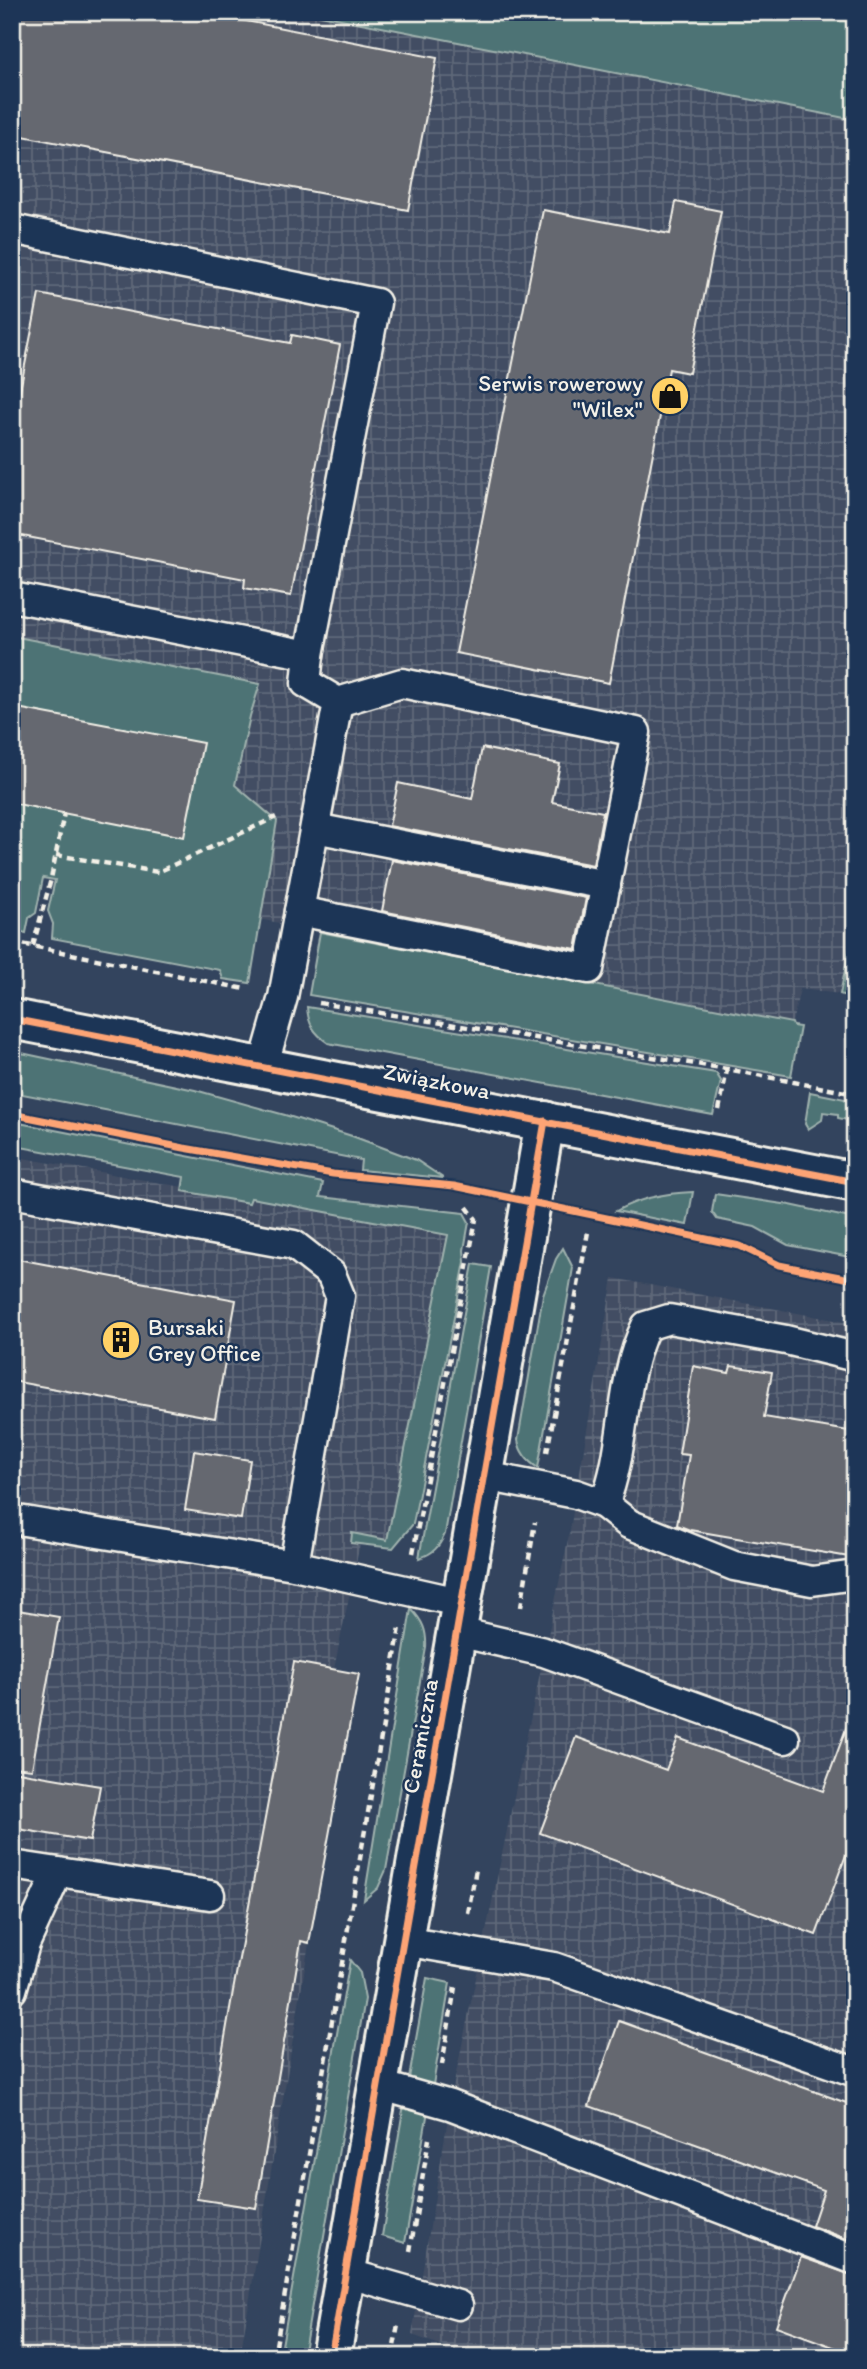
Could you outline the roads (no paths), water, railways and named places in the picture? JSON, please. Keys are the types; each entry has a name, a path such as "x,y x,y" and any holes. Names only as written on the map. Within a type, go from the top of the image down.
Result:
{"street":[{"name":"Związkowa","path":"12,1019 855,1181"},
{"name":"Ceramiczna","path":"331,2357 545,1121"}],"lane":[{"path":"12,229 376,303 306,682 338,702 401,683 636,732 589,969 299,911"},
{"path":"12,597 309,655"},
{"path":"262,1067 284,997 338,702"},
{"path":"315,828 606,885"},
{"path":"12,1193 294,1245 331,1274 340,1296 294,1565"},
{"path":"604,1504 613,1481 635,1349 646,1326 669,1319 786,1340 855,1357"},
{"path":"485,1476 576,1494 604,1504 629,1524 734,1566 812,1581 855,1575"},
{"path":"12,1519 294,1565 406,1590 514,1645 544,1652 785,1740"},
{"path":"12,1865 210,1895"},
{"path":"12,1990 25,1944 58,1872"},
{"path":"404,1941 554,1967 855,2072"},
{"path":"379,2085 450,2105 855,2260"},
{"path":"346,2273 458,2305"}],"place":[{"name":"Serwis rowerowy \"Wilex\"","path":"670,396"},
{"name":"Bursaki Grey Office","path":"121,1340"}]}
